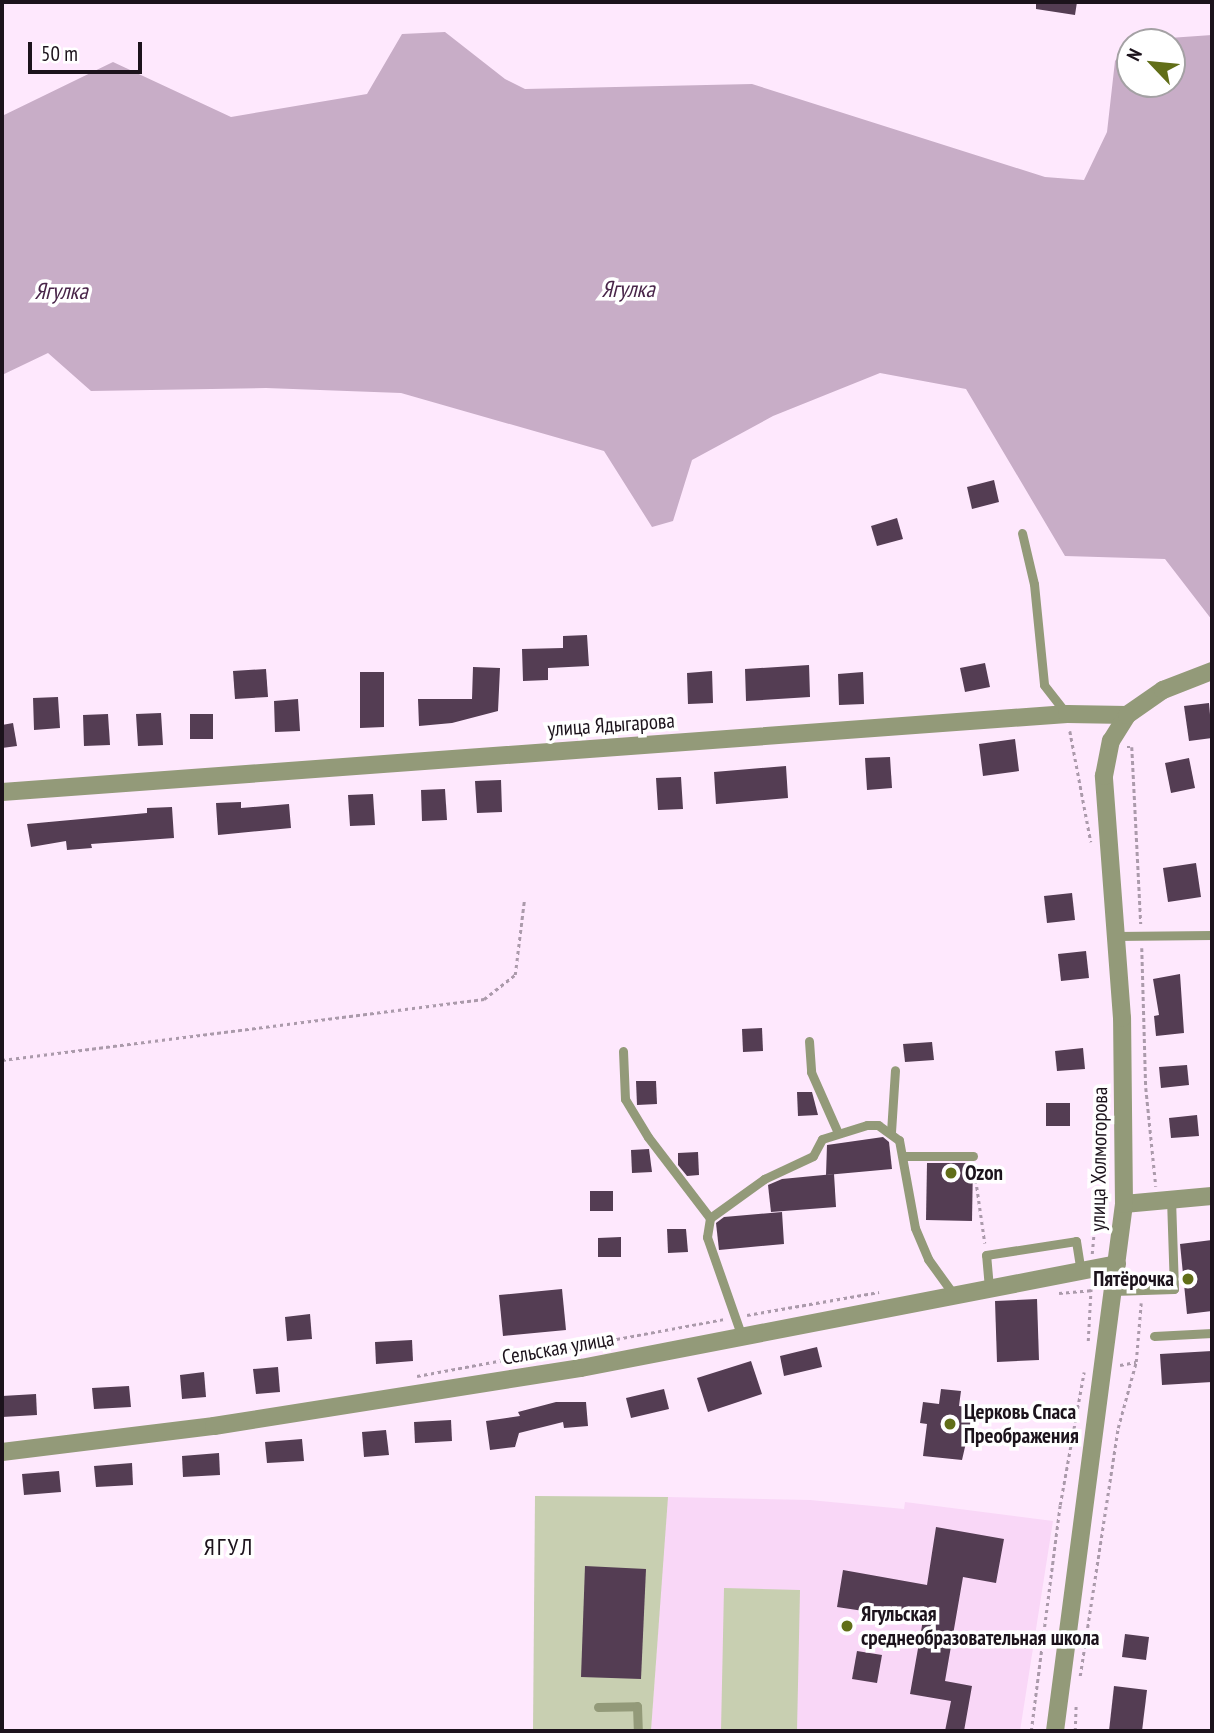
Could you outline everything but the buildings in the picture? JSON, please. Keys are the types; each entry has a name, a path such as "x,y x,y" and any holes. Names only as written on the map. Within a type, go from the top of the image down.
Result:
{"street":[{"path":"1127,715 1163,690 1212,671"},
{"name":"улица Ядыгарова","path":"2,792 1067,714 1127,715"},
{"name":"улица Холмогорова","path":"1055,1731 1117,1264 1125,1115 1104,776 1111,741 1127,715"},
{"path":"1119,1201 1212,1196"},
{"name":"Сельская улица","path":"2,1452 241,1422 582,1368 1117,1264"}],"lane":[{"path":"1022,533 1034,584 1044,685 1067,714"},
{"path":"1116,936 1212,935"},
{"path":"809,1041 811,1072 838,1133"},
{"path":"623,1051 625,1098 648,1137 710,1218"},
{"path":"895,1070 891,1132 904,1157 915,1228 928,1259 954,1295"},
{"path":"742,1337 707,1237 710,1218 764,1179 813,1156 822,1139 867,1125 891,1132"},
{"path":"904,1157 973,1156"},
{"path":"1113,1291 1174,1289 1165,1200"},
{"path":"989,1288 986,1255 1076,1241 1086,1269"},
{"path":"1154,1336 1212,1333"},
{"path":"598,1707 637,1706 638,1731"}],"path":[{"path":"1067,714 1093,848"},
{"path":"1124,737 1120,747 1132,747 1146,1088 1165,1200"},
{"path":"2,1060 484,999 515,975 524,902"},
{"path":"973,1156 986,1255"},
{"path":"1088,1346 1091,1290 1086,1269 1095,1220 1119,1201"},
{"path":"1054,1294 1091,1290"},
{"path":"1079,1686 1118,1428 1136,1362 1142,1290"},
{"path":"403,1378 885,1291"},
{"path":"1031,1731 1060,1505 1085,1367"},
{"path":"1075,1731 1076,1700"}],"shaded area":[{"name":"Ягульская среднеобразовательная школа","path":"667,1497 810,1500 904,1509 905,1502 1053,1521 1020,1731 651,1731"}],"green space":[{"path":"535,1496 668,1497 651,1731 533,1731"},
{"path":"724,1588 800,1590 797,1731 721,1731"}],"water":[{"name":"Ягулка","path":"445,32 505,79 525,89 752,84 1045,177 1084,180 1107,132 1116,60 1116,98 1186,98 1186,37 1212,35 1212,620 1165,559 1065,556 966,389 880,373 773,416 692,460 673,521 652,527 604,451 401,393 266,388 91,391 48,353 2,375 2,116 113,62 231,117 367,94 402,34"}],"place":[{"name":"Ozon","path":"951,1173"},
{"name":"Пятёрочка","path":"1188,1279"},
{"name":"Церковь Спаса Преображения","path":"950,1424"},
{"name":"Ягульская среднеобразовательная школа","path":"847,1626"}],"district":[{"name":"ЯГУЛ","path":"229,1547"}]}
